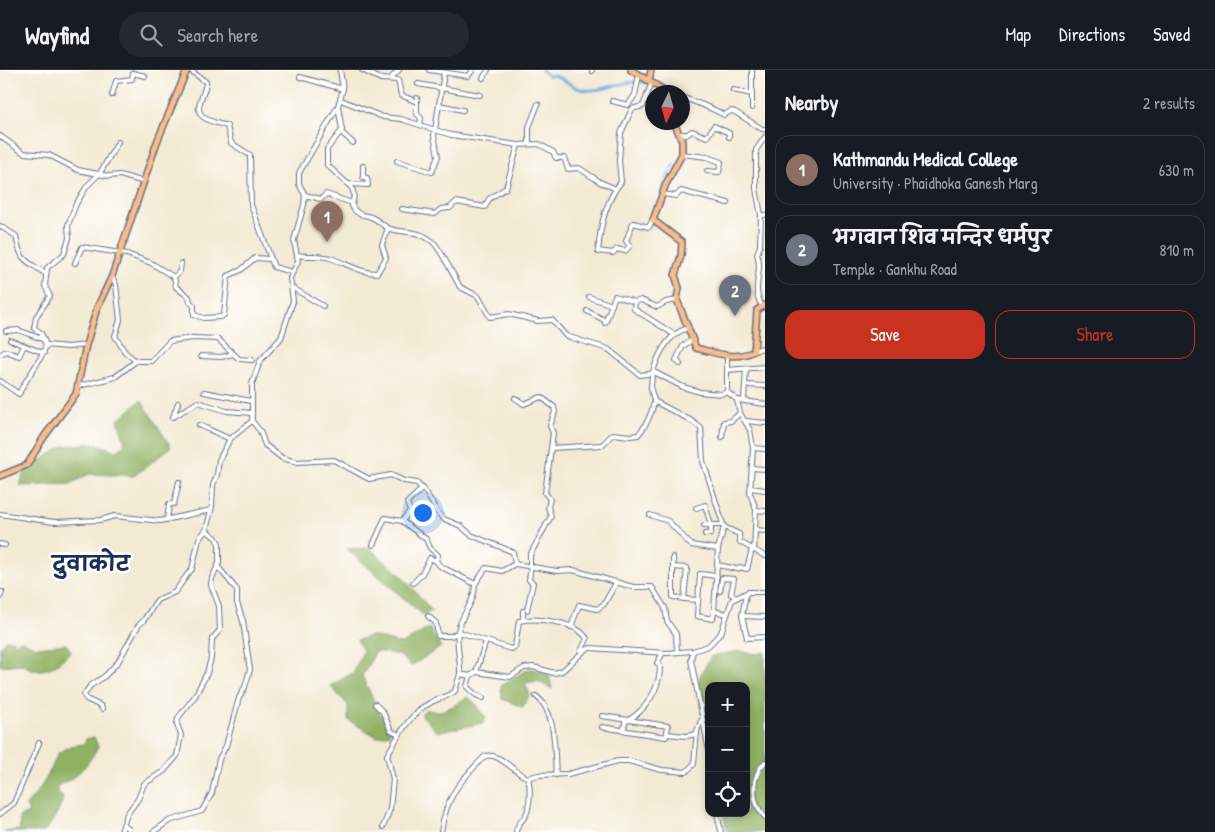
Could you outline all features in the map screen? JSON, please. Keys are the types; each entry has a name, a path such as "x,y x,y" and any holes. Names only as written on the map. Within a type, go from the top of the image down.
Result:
{"main road":[{"path":"0,476 27,465 79,386 86,345 97,308 112,276 177,91 189,70"},
{"path":"631,70 638,79 654,85"},
{"path":"650,83 651,70"},
{"path":"677,130 682,141 682,154 653,219 655,224 667,230 683,244 676,275 679,288 677,300 696,348 727,356 743,357 754,351 757,310 763,305"}],"street":[{"path":"189,70 206,82 199,108 202,116 212,123 227,126 231,143 250,154 250,205 270,259 276,268 292,272"},
{"path":"340,70 343,89 341,100 299,173 299,184 305,195 294,240 298,255 297,267 292,272 290,278 293,301 281,338 260,361 252,384 252,421 260,431 265,445 282,458 297,462 334,460 369,479 373,480 380,476 391,475 404,481 417,483 423,488 440,516 461,526 471,535 513,552 515,564"},
{"path":"362,70 381,79 391,78 398,80 403,96 417,100 416,114 421,118 420,125"},
{"path":"391,78 399,70"},
{"path":"429,70 468,76 473,70"},
{"path":"483,78 488,70"},
{"path":"750,70 752,108"},
{"path":"112,95 116,81 132,79 133,73 145,76"},
{"path":"397,160 432,172 438,153 434,136 444,73"},
{"path":"300,77 343,89"},
{"path":"612,101 628,105 635,95 638,79"},
{"path":"650,83 643,106 632,109 624,124 619,152 621,182 614,188 601,225 598,251 613,253 616,249 626,251 630,246 626,241 633,223 649,226 653,219"},
{"path":"418,84 480,95"},
{"path":"733,90 752,94"},
{"path":"341,100 383,117 401,119 460,136 518,144 538,144 553,152 556,158 564,158 568,169 580,168 600,182 614,188"},
{"path":"690,101 698,105 711,106 724,115 731,111 735,112 762,130 765,129"},
{"path":"529,143 529,127 538,104"},
{"path":"439,105 462,110"},
{"path":"338,106 342,122 341,132 327,149 327,165 354,192 352,203"},
{"path":"678,133 686,135 692,131 707,136 714,126 729,133 729,137"},
{"path":"341,132 353,144"},
{"path":"0,136 24,153 49,155 78,170 144,182"},
{"path":"763,305 756,294 763,215 756,189 756,150 765,137"},
{"path":"0,381 19,394 23,381 44,353 46,345 41,333 34,328 36,317 50,296 46,286 47,268 64,254 68,238 68,225 76,204 87,186 100,173 118,142"},
{"path":"402,209 435,214 441,209 450,208 456,202 485,207 489,199 506,188 518,144"},
{"path":"682,154 707,157 721,162 719,172 707,170"},
{"path":"348,184 368,185 367,178 363,177 363,166"},
{"path":"663,194 676,196 681,191 728,203"},
{"path":"305,195 321,199 326,194 352,203 360,215 370,217 388,228 412,231 434,242 447,265 454,273 460,287 478,296 490,317 509,314 538,322 554,321 566,336 608,349 640,375 646,376 653,370 675,334 688,328"},
{"path":"0,226 16,236 19,254 23,260 46,274"},
{"path":"298,255 330,258 344,265 370,273 377,273 386,258 382,242 388,228"},
{"path":"75,263 82,247 127,254 151,263 174,277 176,287 189,297 190,302 194,306 194,315 204,318 221,317 224,315 228,276 241,270 255,258 270,259"},
{"path":"174,277 180,272 181,263"},
{"path":"112,276 116,285 120,320 115,336 125,352 136,361"},
{"path":"291,287 323,306"},
{"path":"587,310 605,322 615,296 635,302 641,300 657,307 666,302 677,300"},
{"path":"589,297 612,305"},
{"path":"635,302 634,309 675,334"},
{"path":"6,331 18,330 42,339"},
{"path":"79,386 115,377 136,361 151,361 168,342 188,338 218,339 239,359 252,360"},
{"path":"10,340 44,353"},
{"path":"680,364 676,360 681,349 692,340"},
{"path":"46,345 68,347 86,345"},
{"path":"1,354 6,351 20,356 24,346"},
{"path":"754,351 765,347"},
{"path":"201,356 221,357 232,354"},
{"path":"727,356 727,392"},
{"path":"727,370 765,367"},
{"path":"744,400 746,369"},
{"path":"653,370 700,392 721,394 727,392"},
{"path":"551,448 573,448 584,445 597,446 602,445 613,434 638,435 649,420 654,401 651,390 653,370"},
{"path":"746,385 765,386"},
{"path":"204,392 251,401"},
{"path":"717,565 738,569 739,566 747,569 756,530 756,510 751,488 754,448 737,400 727,392"},
{"path":"515,398 524,404 541,397 554,407 555,412 550,428 553,433 545,493 550,499 548,507 551,516 530,555 529,580 533,583 523,620"},
{"path":"737,400 765,404"},
{"path":"654,401 692,421 701,428 703,461 724,526 718,549 717,576 713,619 697,616 700,574 717,576 734,580 731,594 735,597"},
{"path":"178,403 173,417 198,402 227,411 252,413"},
{"path":"722,437 724,422 731,421 740,412"},
{"path":"102,709 102,706 86,699 84,695 90,686 105,676 118,662 138,626 157,600 175,592 192,569 199,539 206,530 211,510 213,485 217,475 219,460 230,439 252,421"},
{"path":"746,421 765,423"},
{"path":"199,425 230,439"},
{"path":"754,448 765,449"},
{"path":"752,468 765,469"},
{"path":"166,520 169,504 174,504 179,482"},
{"path":"402,521 410,511 407,503 423,488"},
{"path":"751,488 765,490"},
{"path":"696,508 705,505 711,523 712,534 705,534"},
{"path":"0,514 54,522 100,520 115,516 166,520 211,510"},
{"path":"756,510 765,512"},
{"path":"650,515 668,521 691,545 718,549"},
{"path":"373,545 385,518 402,521 426,540 430,548 438,555 436,561"},
{"path":"704,525 722,519"},
{"path":"711,523 724,526 739,534 740,542 765,556"},
{"path":"121,832 127,814 138,799 144,784 164,771 174,760 181,735 177,724 178,718 195,696 207,673 211,658 212,639 220,632 219,606 211,585 212,578 218,567 219,542 206,530"},
{"path":"756,530 765,531"},
{"path":"673,556 673,597 698,600"},
{"path":"413,583 422,574 430,558 447,570 474,584"},
{"path":"384,827 390,809 393,779 387,755 398,734 430,702 439,700 455,691 460,674 460,624 475,593 474,584 486,568 502,571 515,564 531,565 557,571 573,570 616,583 655,589 659,601 665,608 667,621 676,634 677,651"},
{"path":"153,832 169,821 202,811 206,807 212,793 219,760 226,746 239,698 250,670 247,646 237,603 237,590 218,567"},
{"path":"673,567 687,568 684,599"},
{"path":"720,591 722,578"},
{"path":"571,627 579,605 597,609 604,604 616,583"},
{"path":"0,597 2,592"},
{"path":"476,672 510,677 524,668 533,667 554,673 562,671 581,653 590,648 663,653 693,651 708,646 721,633 728,614 728,605 735,597 748,592 765,592"},
{"path":"746,594 742,616 747,638 765,637"},
{"path":"714,612 728,614"},
{"path":"428,616 436,622 438,636 451,636 459,632 514,648 518,622 523,620 547,621 576,628 587,639 581,653"},
{"path":"742,616 765,617"},
{"path":"483,698 467,687 470,676 476,672 486,641"},
{"path":"693,651 691,660 705,736"},
{"path":"624,729 625,722 638,714 651,698 660,674 660,665 657,663 663,653"},
{"path":"460,674 470,676"},
{"path":"536,696 545,703 548,709 554,743 556,775"},
{"path":"375,704 383,712 391,731 398,734"},
{"path":"602,716 668,726 667,734"},
{"path":"528,778 538,775 556,775 618,761 686,772 694,764 696,734 701,721"},
{"path":"602,727 666,737 667,734 686,736 696,734"},
{"path":"0,814 14,803 39,743"},
{"path":"441,832 446,803 464,777 485,756 489,755 505,762 528,778 530,786 529,804 525,817 518,824 516,832"},
{"path":"765,762 757,770 754,795 759,811 765,817"},
{"path":"718,817 721,832"},
{"path":"124,826 130,832"}],"green space":[{"path":"141,400 171,447 134,476 89,474 70,484 20,486 25,470 64,446 93,443 117,451 125,444 118,420"},
{"path":"369,548 401,575 432,611 423,615 347,549"},
{"path":"429,628 441,647 411,666 399,655 376,651 362,676 390,734 377,737 348,720 348,705 330,686 353,673 363,651 357,640 372,636 402,644"},
{"path":"5,640 12,640 16,643 21,640 36,647 66,644 71,651 55,665 43,670 29,668 22,664 0,666 0,647"},
{"path":"740,651 757,654 765,652 765,832 727,832 724,817 750,817 750,682 705,682 705,725 697,688 700,676 711,656"},
{"path":"533,669 549,675 552,689 537,681 525,683 530,694 523,707 502,699 501,686 526,670"},
{"path":"468,697 477,705 486,718 484,723 437,732 421,714 426,709 438,711 448,709"},
{"path":"94,737 98,746 90,760 78,773 56,789 63,798 60,808 44,832 3,832 20,830 19,817 29,813 26,805 45,781 58,753 71,746 84,744 86,739"}],"waterway":[{"path":"542,70 548,76 556,76 580,89 598,89 633,82 650,84"},
{"path":"662,188 674,165"}],"place":[{"name":"Kathmandu Medical College","path":"327,242"},
{"name":"भगवान शिव मन्दिर धर्मपुर","path":"735,316"}],"district":[{"name":"दुवाकोट","path":"91,563"}]}
